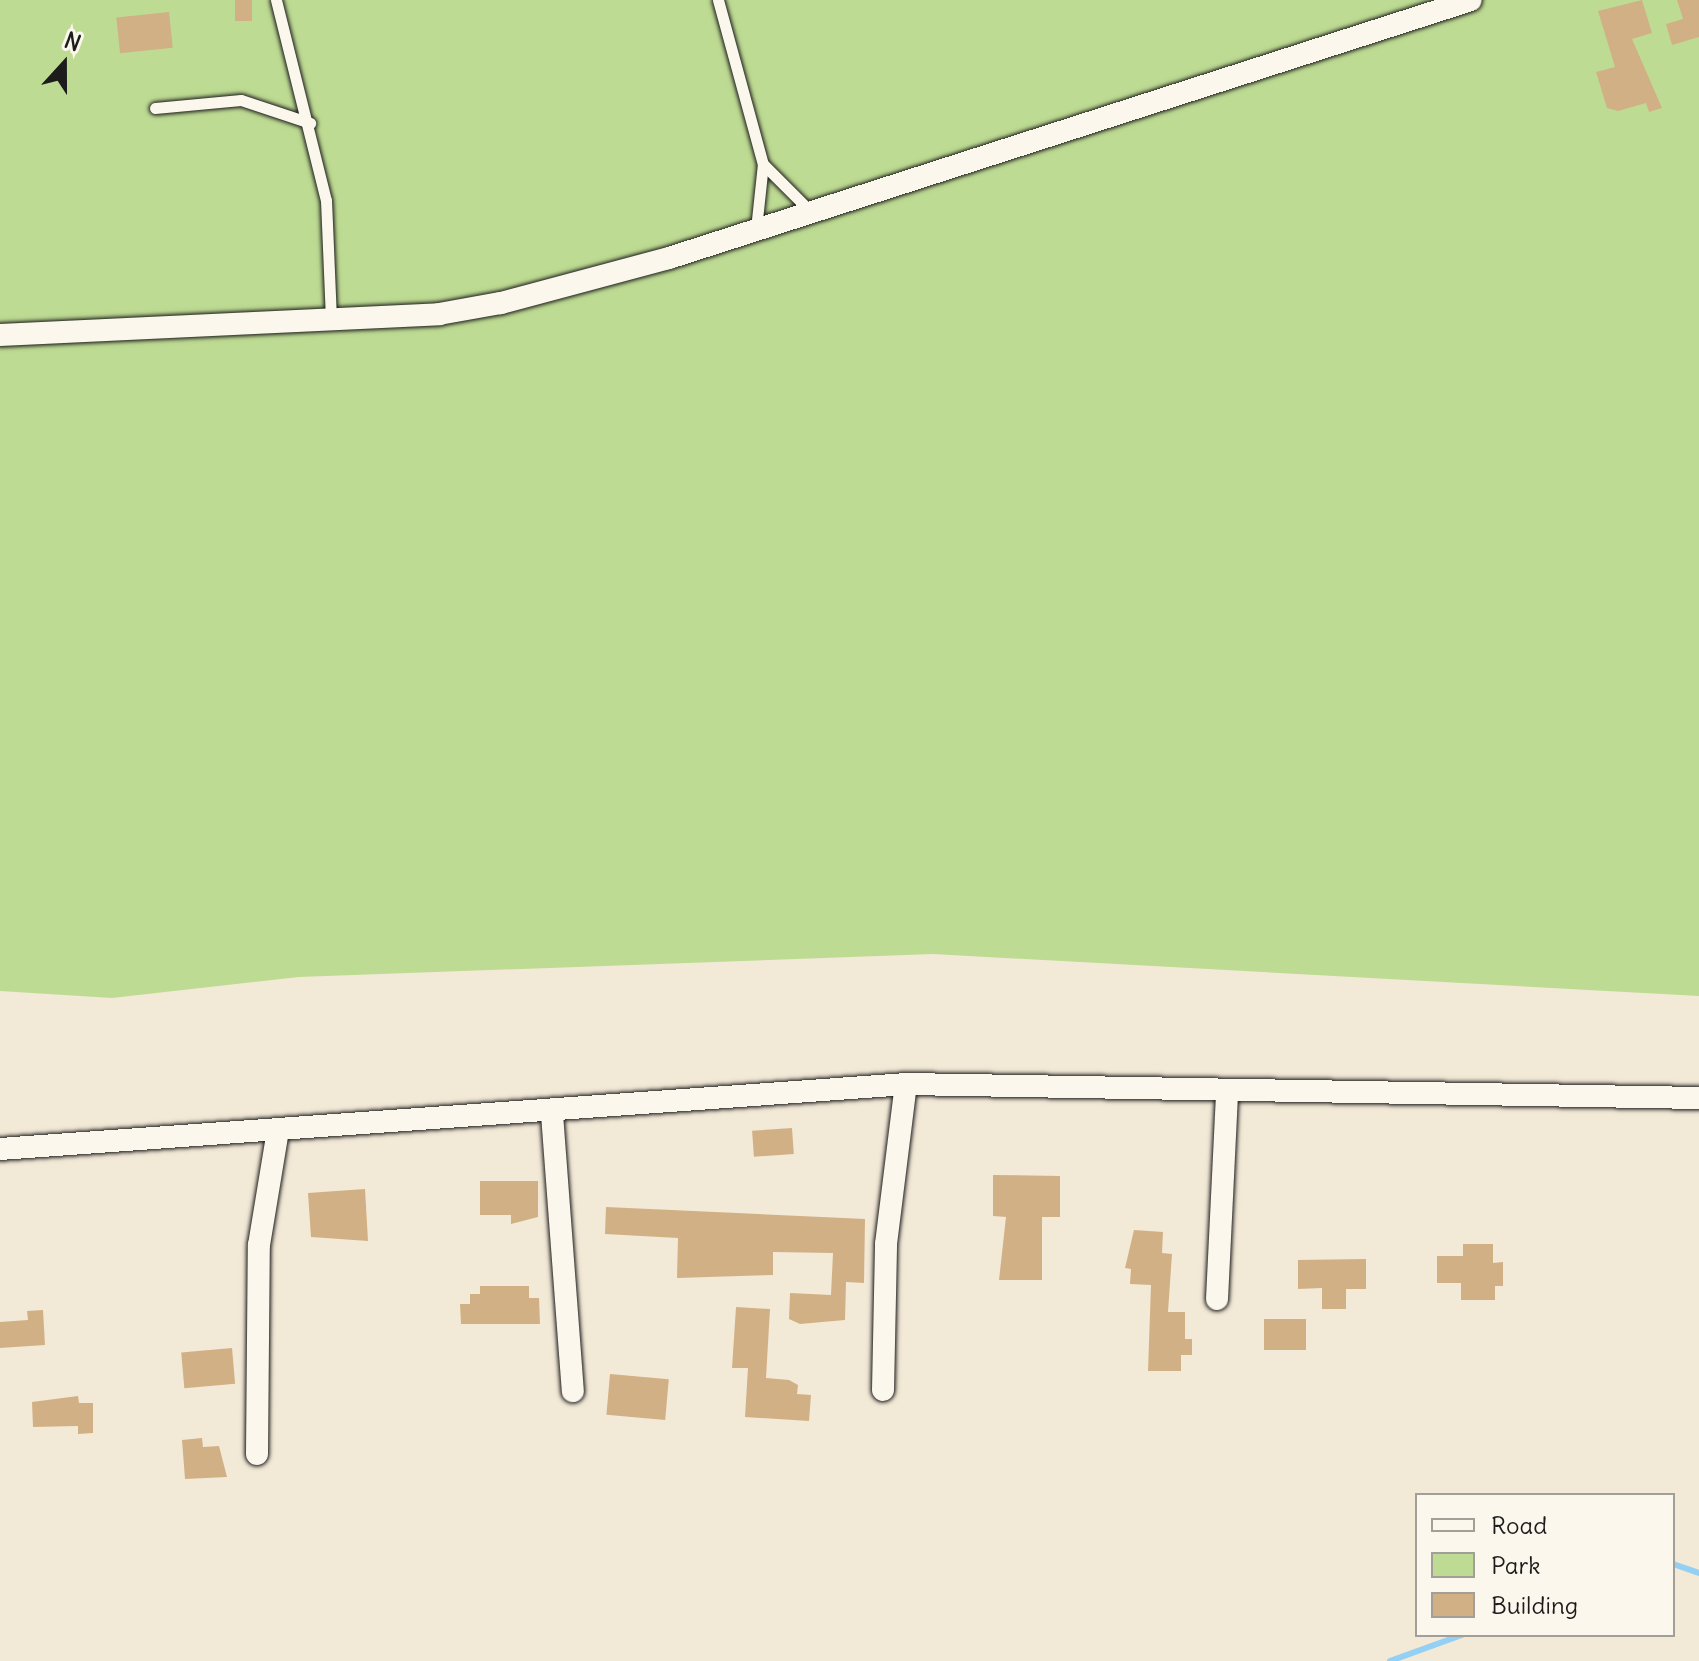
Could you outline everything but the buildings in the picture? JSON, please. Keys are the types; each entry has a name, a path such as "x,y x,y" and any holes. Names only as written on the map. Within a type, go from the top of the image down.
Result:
{"street":[{"path":"0,335 331,319 501,303 756,229 1471,0"},
{"path":"883,1390 886,1244 906,1084"},
{"path":"0,1149 552,1114 906,1084 1699,1098"},
{"path":"1217,1299 1227,1092"},
{"path":"552,1114 573,1391"},
{"path":"257,1454 259,1245 278,1130"}],"lane":[{"path":"276,0 310,123 326,200 331,319"},
{"path":"718,0 763,164 756,229"},
{"path":"155,108 241,100 310,123"},
{"path":"763,164 810,211"}],"green space":[{"path":"0,0 1699,0 1699,996 933,954 299,977 112,998 0,991"}],"waterway":[{"path":"1675,1565 1699,1573"},
{"path":"1390,1661 1456,1637"}]}
